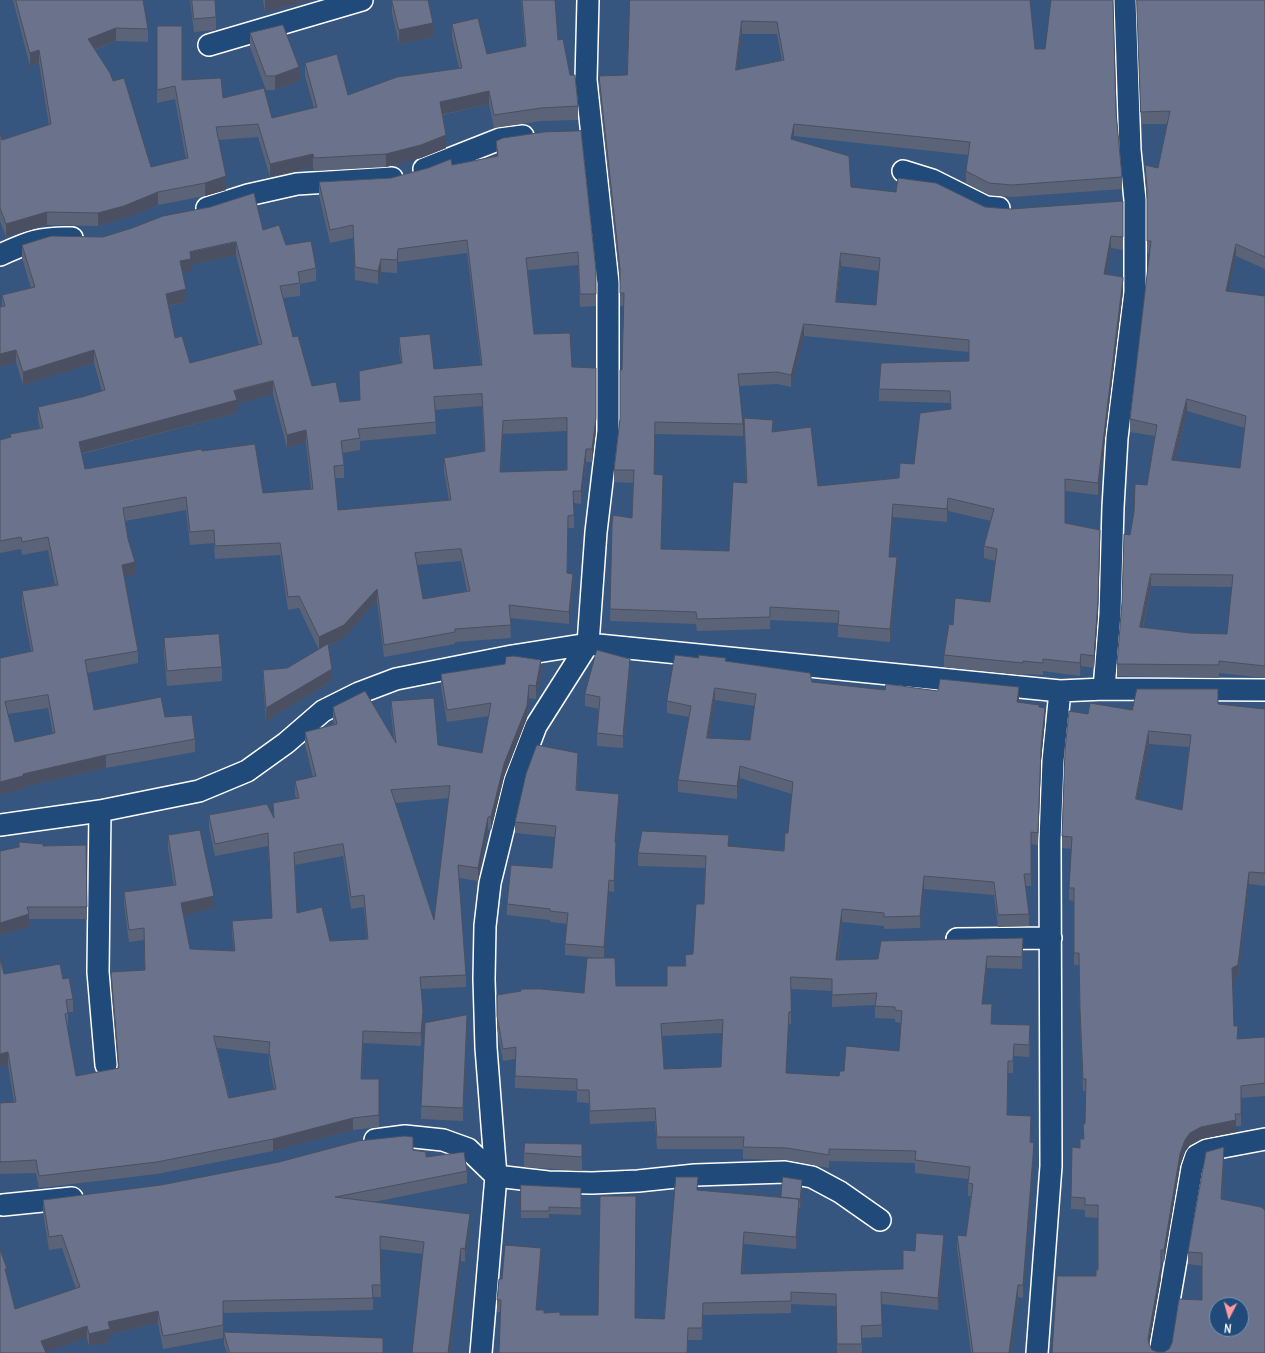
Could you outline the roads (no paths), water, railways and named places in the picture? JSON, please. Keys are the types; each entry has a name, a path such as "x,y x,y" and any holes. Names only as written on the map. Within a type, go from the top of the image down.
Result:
{"street":[{"path":"209,45 362,0"},
{"path":"481,1353 496,1176 484,979 485,926 490,883 515,781 536,726 588,644 596,532 608,431 608,283 586,80 588,0"},
{"path":"1104,689 1110,614 1113,506 1117,438 1135,292 1135,200 1129,142 1125,0"},
{"path":"571,132 592,131"},
{"path":"187,212 297,184 388,179 425,169 500,139 543,133"},
{"path":"903,171 932,180 986,207 1020,209"},
{"path":"1112,202 1135,200"},
{"path":"0,255 29,242 50,237 94,238"},
{"path":"0,825 100,811 199,791 247,770 286,743 323,711 359,693 396,679 512,656 588,644 1060,691 1104,689 1265,690"},
{"path":"1037,1353 1051,1166 1050,842 1053,761 1060,691"},
{"path":"100,811 98,972 106,1065"},
{"path":"941,940 1051,938"},
{"path":"356,1142 405,1136 443,1140 468,1149 496,1176 548,1182 592,1184 695,1175 785,1172 812,1177 840,1192 880,1220"},
{"path":"1160,1353 1192,1168 1196,1156 1208,1150 1265,1139"},
{"path":"3,1205 89,1196"}]}
